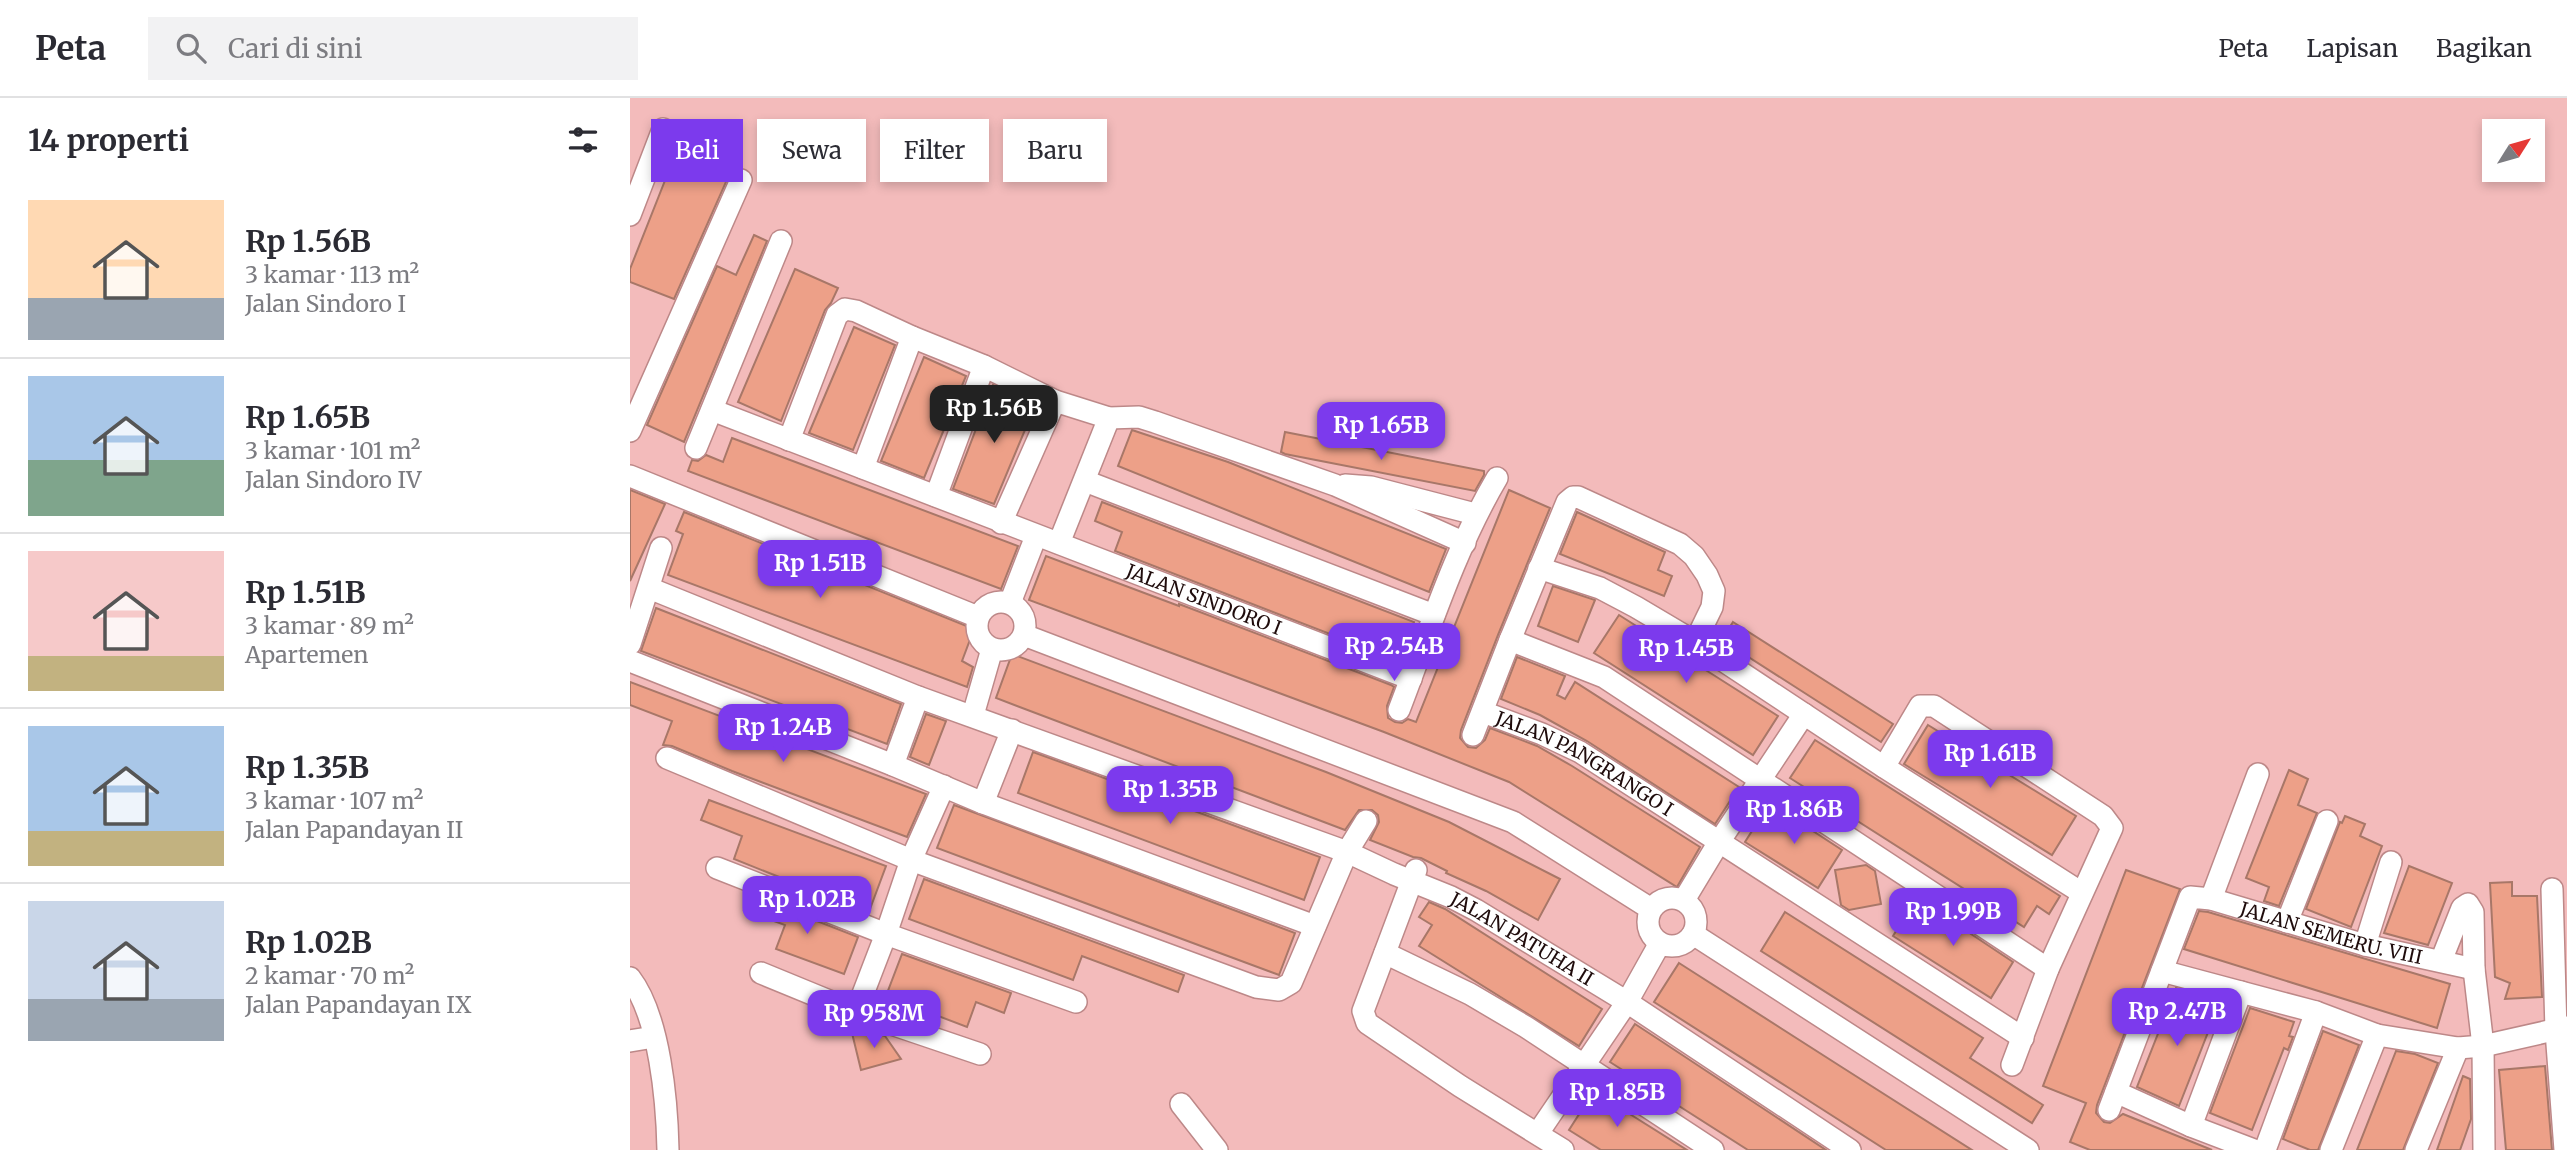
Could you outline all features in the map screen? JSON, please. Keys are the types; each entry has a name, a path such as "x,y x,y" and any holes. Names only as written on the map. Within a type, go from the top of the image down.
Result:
{"street":[{"path":"630,215 651,160"},
{"path":"630,431 638,390 740,182"},
{"path":"696,448 781,241"},
{"path":"789,440 837,315 845,309 856,311 984,366 1055,401 1110,418 1147,419 1335,485 1465,543"},
{"path":"863,468 912,337"},
{"path":"936,496 984,366"},
{"path":"1001,523 1055,401"},
{"name":"JALAN SINDORO I","path":"712,410 1411,679"},
{"path":"1059,543 1110,418"},
{"path":"630,476 978,617"},
{"path":"1399,710 1475,514 1496,478"},
{"path":"1085,481 1434,615"},
{"path":"1335,485 1356,484 1371,487 1475,514"},
{"path":"1473,735 1539,568 1567,502 1573,497 1680,544 1694,556 1714,591 1712,607 1695,642"},
{"path":"1010,603 1036,536"},
{"path":"630,644 661,548"},
{"path":"1539,568 1600,588 1695,642 2082,893"},
{"name":"JALAN PATUHA II","path":"649,588 918,697 1414,875 1627,1002 1850,1150"},
{"path":"998,602 1010,603 1020,611 1026,623 1024,635 1017,646 1005,650 992,649 982,641 977,630 978,617 986,607 998,602"},
{"path":"1024,635 1513,822 1651,909"},
{"path":"1510,640 1604,677 2048,969"},
{"path":"973,715 992,649"},
{"path":"630,661 983,803 1315,926"},
{"path":"893,765 918,697"},
{"path":"1884,767 1920,706 1934,706 2103,816 2112,828 2048,969 2012,1065"},
{"name":"JALAN PANGRANGO I","path":"1483,712 1542,734 1580,752 2023,1038"},
{"path":"1684,900 1718,842 1804,715"},
{"path":"983,803 1012,730"},
{"path":"667,758 911,860 1256,988 1279,990 1291,983 1346,852 1367,821"},
{"path":"2211,899 2258,774"},
{"path":"856,1012 911,860 944,786"},
{"path":"2287,922 2327,821"},
{"path":"2365,945 2391,862"},
{"path":"717,868 886,934 1076,1002"},
{"path":"1414,875 1363,1011 1367,1023 1460,1086 1563,1150"},
{"path":"2552,889 2562,1029 2566,1150"},
{"path":"1672,897 1684,900 1693,909 1697,922 1693,934 1684,943 1672,946 1660,943 1651,934 1648,922 1651,909 1660,900 1672,897"},
{"name":"JALAN SEMERU. VIII","path":"2162,971 2190,897 2211,899 2365,945 2474,969"},
{"path":"2441,961 2462,908 2468,904 2473,912 2474,969 2483,1046 2484,1150"},
{"path":"1693,934 2028,1150"},
{"path":"1538,1133 1627,1002 1660,943"},
{"path":"1385,953 1470,994 1584,1064 1713,1150"},
{"path":"2254,1150 2113,1101 2162,971 2316,1012 2376,1035 2458,1048 2483,1046 2562,1029"},
{"path":"761,973 856,1012 980,1054"},
{"path":"630,978 646,1009 654,1037 667,1119 668,1150"},
{"path":"2191,1126 2241,992"},
{"path":"2265,1150 2316,1012"},
{"path":"2331,1150 2376,1035"},
{"path":"630,1041 654,1037"},
{"path":"2416,1150 2458,1048"},
{"path":"1181,1104 1217,1150"}],"building":[{"path":"664,182 726,182 674,299 630,282 630,269"},
{"path":"754,235 767,241 684,442 647,425 717,266 736,275"},
{"path":"795,269 838,288 825,310 781,421 738,402"},
{"path":"854,327 895,345 853,450 809,433"},
{"path":"924,357 966,376 924,478 881,461"},
{"path":"993,385 1035,406 994,504 953,489"},
{"path":"1132,430 1228,462 1446,549 1429,592 1118,466"},
{"path":"1285,432 1484,471 1484,475 1475,491 1285,454 1281,452"},
{"path":"732,438 1018,546 1001,589 688,471 692,460 698,461 706,455 723,462"},
{"path":"630,490 665,504 630,581"},
{"path":"1509,490 1550,508 1498,635 1460,738 1468,747 1476,748 1485,740 1490,728 1537,746 1700,847 1677,887 1509,782 1384,732 1029,600 1046,556 1391,685 1394,687 1387,706 1388,718 1402,723 1408,719 1416,722"},
{"path":"1102,502 1414,622 1400,661 1115,551 1122,532 1095,521"},
{"path":"684,512 974,629 962,661 973,667 967,687 668,575 683,534 676,531"},
{"path":"1577,512 1665,552 1658,570 1672,576 1664,596 1560,554"},
{"path":"1553,586 1595,600 1578,642 1538,626"},
{"path":"656,608 901,704 887,744 641,651"},
{"path":"1619,615 1778,716 1753,755 1594,653"},
{"path":"1733,622 1893,724 1881,742 1722,640"},
{"path":"1012,654 1326,772 1449,822 1560,879 1538,920 1421,858 1370,840 1379,822 1378,815 1372,810 1359,810 1345,830 996,698"},
{"path":"1517,657 1565,676 1557,695 1565,699 1575,682 1739,787 1715,824 1587,741 1540,715 1501,699"},
{"path":"630,682 926,794 907,837 672,746 663,745 672,721 630,705"},
{"path":"926,714 946,721 929,765 910,757"},
{"path":"1928,725 2076,816 2052,855 1904,764"},
{"path":"1815,740 2060,896 2049,914 2037,906 2024,927 1790,778"},
{"path":"1033,752 1320,857 1304,900 1018,793"},
{"path":"2289,770 2308,779 2298,805 2317,813 2279,906 2264,901 2269,887 2246,878"},
{"path":"709,800 886,866 870,909 867,912 734,859 742,836 701,820"},
{"path":"1770,803 1842,850 1818,888 1745,842"},
{"path":"954,805 1295,933 1279,975 937,848"},
{"path":"2345,816 2365,824 2360,836 2382,846 2351,927 2306,909 2340,822 2342,823"},
{"path":"1866,865 1875,871 1881,904 1849,910 1841,905 1835,870"},
{"path":"2409,866 2452,883 2428,945 2384,933"},
{"path":"2126,870 2180,889 2096,1113 2104,1122 2110,1123 2123,1114 2212,1150 2090,1150 2070,1142 2086,1103 2043,1086"},
{"path":"924,879 1184,975 1178,992 1082,956 1073,980 909,919"},
{"path":"2512,882 2512,896 2537,896 2542,997 2505,999 2510,983 2495,977 2490,883"},
{"path":"750,895 858,937 844,974 776,949 785,925 744,910"},
{"path":"1917,898 2013,962 1991,998 1893,936"},
{"path":"1429,902 1445,909 1602,1009 1579,1046 1419,946 1432,925 1419,917"},
{"path":"2199,911 2450,984 2437,1028 2184,949"},
{"path":"1785,912 1983,1038 1970,1058 2043,1105 2032,1123 1761,951"},
{"path":"902,954 1011,993 1004,1013 976,1002 967,1027 886,996"},
{"path":"1679,963 1972,1150 1886,1150 1654,1002"},
{"path":"2176,988 2197,994 2193,1003 2216,1012 2179,1106 2137,1087"},
{"path":"2250,1008 2294,1022 2289,1036 2293,1037 2288,1050 2284,1048 2252,1130 2210,1113"},
{"path":"1635,1024 1826,1150 1748,1150 1610,1062"},
{"path":"2323,1031 2359,1045 2318,1150 2310,1150 2283,1139"},
{"path":"852,1033 876,1033 885,1036 901,1059 861,1070"},
{"path":"2396,1051 2415,1054 2438,1063 2403,1150 2357,1150"},
{"path":"2545,1066 2552,1150 2506,1150 2499,1070"},
{"path":"2463,1076 2470,1079 2471,1119 2464,1139 2460,1150 2437,1150"},
{"path":"1594,1091 1687,1150 1601,1150 1569,1130"}]}
